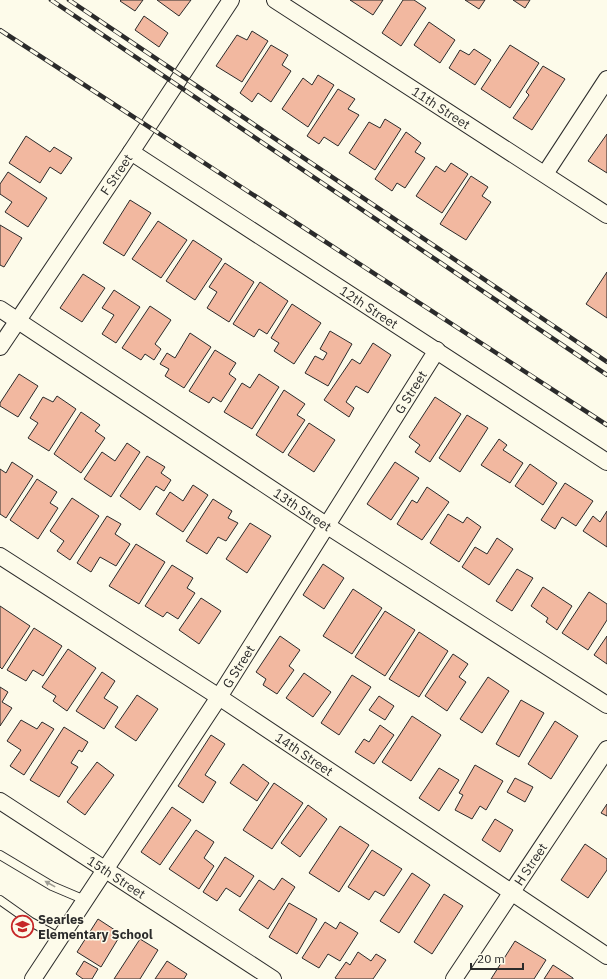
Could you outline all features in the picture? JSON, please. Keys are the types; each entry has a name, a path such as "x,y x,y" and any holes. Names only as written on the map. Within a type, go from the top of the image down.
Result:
{"street":[{"name":"F Street","path":"0,347 131,152 230,0"},
{"name":"11th Street","path":"275,0 607,215"},
{"path":"545,174 607,79"},
{"name":"12th Street","path":"131,152 607,462"},
{"name":"13th Street","path":"0,309 326,525 607,705"},
{"name":"G Street","path":"33,979 219,698 437,350"},
{"name":"14th Street","path":"0,556 219,698 607,956"},
{"name":"H Street","path":"454,979 607,749"},
{"name":"15th Street","path":"0,801 273,979"}],"lane":[{"path":"0,855 52,886 85,900"},
{"path":"0,900 31,922 60,938"}],"building":[{"path":"143,0 135,11 120,1"},
{"path":"157,0 191,0 179,16"},
{"path":"350,0 383,0 373,15"},
{"path":"403,0 414,0 426,8 401,46 382,33"},
{"path":"465,0 485,0 479,9"},
{"path":"513,0 530,0 525,8"},
{"path":"144,16 168,33 159,47 135,30"},
{"path":"429,22 455,40 440,63 414,45"},
{"path":"252,31 268,41 242,82 216,66 237,35 247,40"},
{"path":"271,45 288,55 282,65 291,71 271,102 258,93 252,102 240,93"},
{"path":"510,45 539,63 510,108 481,89"},
{"path":"474,49 491,60 475,85 449,68 460,50 469,55"},
{"path":"543,66 565,79 532,130 513,118 529,95 526,92"},
{"path":"318,75 334,85 308,127 282,109 303,78 312,85"},
{"path":"338,89 355,99 348,109 359,115 338,146 324,137 319,144 307,136"},
{"path":"385,119 401,129 375,170 349,153 369,122 380,128"},
{"path":"406,132 421,143 415,152 425,158 405,188 397,183 392,191 375,179"},
{"path":"607,134 607,173 588,161"},
{"path":"26,136 50,152 54,147 72,158 61,174 50,167 40,183 9,163"},
{"path":"451,163 468,174 442,213 416,196 436,166 445,172"},
{"path":"8,172 47,198 28,227 5,212 12,202 0,194 0,184"},
{"path":"471,176 488,187 482,196 491,202 466,240 440,224"},
{"path":"130,200 151,213 124,256 103,243"},
{"path":"158,221 187,240 161,278 132,259"},
{"path":"0,225 22,238 4,267 0,265"},
{"path":"193,240 222,259 195,300 166,281"},
{"path":"225,263 254,282 229,322 207,308 217,292 209,287"},
{"path":"607,272 607,318 586,304"},
{"path":"83,274 105,288 82,322 60,308"},
{"path":"260,282 288,301 267,334 259,329 254,337 233,324"},
{"path":"114,290 140,307 116,343 102,334 114,315 102,308"},
{"path":"292,304 321,323 294,364 274,351 279,343 271,338"},
{"path":"150,306 171,320 155,344 161,349 154,360 145,354 141,360 122,348"},
{"path":"330,331 352,344 328,386 305,373 315,356 323,360 327,353 320,349"},
{"path":"190,333 211,347 184,388 165,376 169,369 160,364 167,353 175,358"},
{"path":"373,343 391,355 368,393 356,386 346,402 354,408 349,417 324,400 352,359 360,364"},
{"path":"215,350 236,363 229,374 236,379 221,402 213,397 209,403 189,391"},
{"path":"19,374 38,386 18,417 0,406 0,403"},
{"path":"259,374 279,387 252,429 224,412 242,383 250,388"},
{"path":"284,390 305,404 297,415 305,420 283,453 256,435"},
{"path":"57,396 76,409 49,451 28,438 38,423 30,418 43,397 53,402"},
{"path":"435,397 461,414 430,462 415,452 420,445 409,437"},
{"path":"81,412 100,425 95,431 105,438 81,473 54,454"},
{"path":"467,415 488,428 460,472 439,458"},
{"path":"309,423 335,440 314,472 288,455"},
{"path":"499,439 507,445 503,450 523,463 510,483 481,465"},
{"path":"127,443 140,452 111,497 84,479 102,452 115,461"},
{"path":"147,456 165,467 161,473 171,480 164,491 156,486 140,510 120,496"},
{"path":"12,462 33,476 6,518 0,514 0,469 6,473"},
{"path":"395,462 419,478 391,520 367,504"},
{"path":"530,464 557,483 543,505 515,486"},
{"path":"37,479 57,492 50,503 58,508 38,539 10,520"},
{"path":"565,483 593,501 576,526 562,517 555,529 541,520"},
{"path":"193,485 208,495 183,532 156,514 170,492 183,501"},
{"path":"427,487 449,502 422,540 397,524 412,500 417,503"},
{"path":"72,498 99,516 70,560 57,551 64,541 50,531"},
{"path":"213,499 232,511 228,518 238,523 226,541 218,537 207,554 186,541"},
{"path":"607,511 607,547 583,531 593,516 600,522"},
{"path":"448,514 463,523 467,517 481,527 459,562 430,543"},
{"path":"107,516 121,524 115,534 130,544 116,566 100,557 91,572 77,563"},
{"path":"250,523 271,536 247,573 226,559"},
{"path":"497,538 513,549 489,585 462,567 475,547 487,554"},
{"path":"136,544 165,562 139,604 109,586"},
{"path":"323,564 344,578 324,609 303,595"},
{"path":"172,565 193,578 187,588 195,593 178,619 167,612 163,617 145,606"},
{"path":"517,569 533,578 512,611 496,601"},
{"path":"543,587 572,606 557,630 546,622 548,618 531,606"},
{"path":"353,589 382,608 352,654 323,636"},
{"path":"589,592 607,604 607,620 588,650 562,633"},
{"path":"201,598 221,611 199,644 179,630"},
{"path":"0,606 30,626 2,669 0,667"},
{"path":"385,611 415,630 385,676 355,657"},
{"path":"34,628 62,646 43,676 33,670 26,681 7,670"},
{"path":"419,632 448,651 419,697 389,679"},
{"path":"280,636 300,650 289,666 294,670 277,694 263,685 266,679 256,672"},
{"path":"607,636 607,664 594,655"},
{"path":"68,649 96,668 67,711 53,701 56,696 42,687"},
{"path":"453,654 468,664 459,677 466,682 447,711 425,696"},
{"path":"102,672 115,681 104,698 118,707 104,729 76,711"},
{"path":"304,673 331,692 313,717 286,698"},
{"path":"352,675 371,687 339,735 321,723"},
{"path":"488,677 509,691 482,733 460,719"},
{"path":"0,687 8,692 2,702 12,708 0,726"},
{"path":"137,695 158,709 136,741 115,727"},
{"path":"379,696 394,706 385,720 369,710"},
{"path":"521,700 544,713 519,757 496,744"},
{"path":"412,716 441,735 411,781 382,762"},
{"path":"21,720 37,729 42,722 54,729 24,775 10,766 21,750 7,741"},
{"path":"555,721 578,736 551,779 528,764"},
{"path":"380,725 394,735 374,764 355,752 364,739 369,742"},
{"path":"64,727 88,742 82,752 79,750 71,763 78,767 59,797 30,780"},
{"path":"211,735 225,744 205,775 216,782 203,803 178,786"},
{"path":"97,762 114,775 85,815 67,802"},
{"path":"243,764 269,783 257,801 230,783"},
{"path":"475,765 503,781 486,810 480,806 472,819 455,810 463,795 459,793"},
{"path":"439,768 459,780 439,811 419,798"},
{"path":"515,778 533,787 525,802 507,792"},
{"path":"274,783 303,803 272,849 243,830"},
{"path":"607,804 607,816 601,813"},
{"path":"308,805 327,819 300,857 281,843"},
{"path":"172,807 191,820 160,865 141,852"},
{"path":"495,819 513,830 500,852 482,840"},
{"path":"340,826 369,845 339,892 309,873"},
{"path":"196,830 214,842 204,858 214,866 199,889 169,869"},
{"path":"585,844 607,859 607,870 588,898 561,880"},
{"path":"372,850 402,869 384,896 375,891 369,900 348,887"},
{"path":"225,857 254,876 240,897 226,888 217,901 203,892"},
{"path":"412,873 430,885 399,933 380,921"},
{"path":"282,878 295,887 268,929 239,910 259,880 274,890"},
{"path":"444,894 463,906 432,954 414,942"},
{"path":"289,903 317,919 297,954 269,937"},
{"path":"98,919 121,934 101,967 77,952"},
{"path":"325,922 336,929 340,922 358,933 340,961 328,954 319,968 302,958"},
{"path":"140,939 158,950 140,979 114,979"},
{"path":"515,941 546,960 534,979 491,979"},
{"path":"358,952 371,961 376,954 386,960 373,979 335,978 346,962 350,965"},
{"path":"84,961 98,969 92,979 83,979 76,974"},
{"path":"167,961 187,974 184,979 155,979"},
{"path":"553,965 573,978 573,979 544,979"}],"railway":[{"path":"51,0 607,375"},
{"path":"69,0 607,362"},
{"path":"0,30 607,425"}],"place":[{"name":"Searles Elementary School","path":"23,926"}]}
